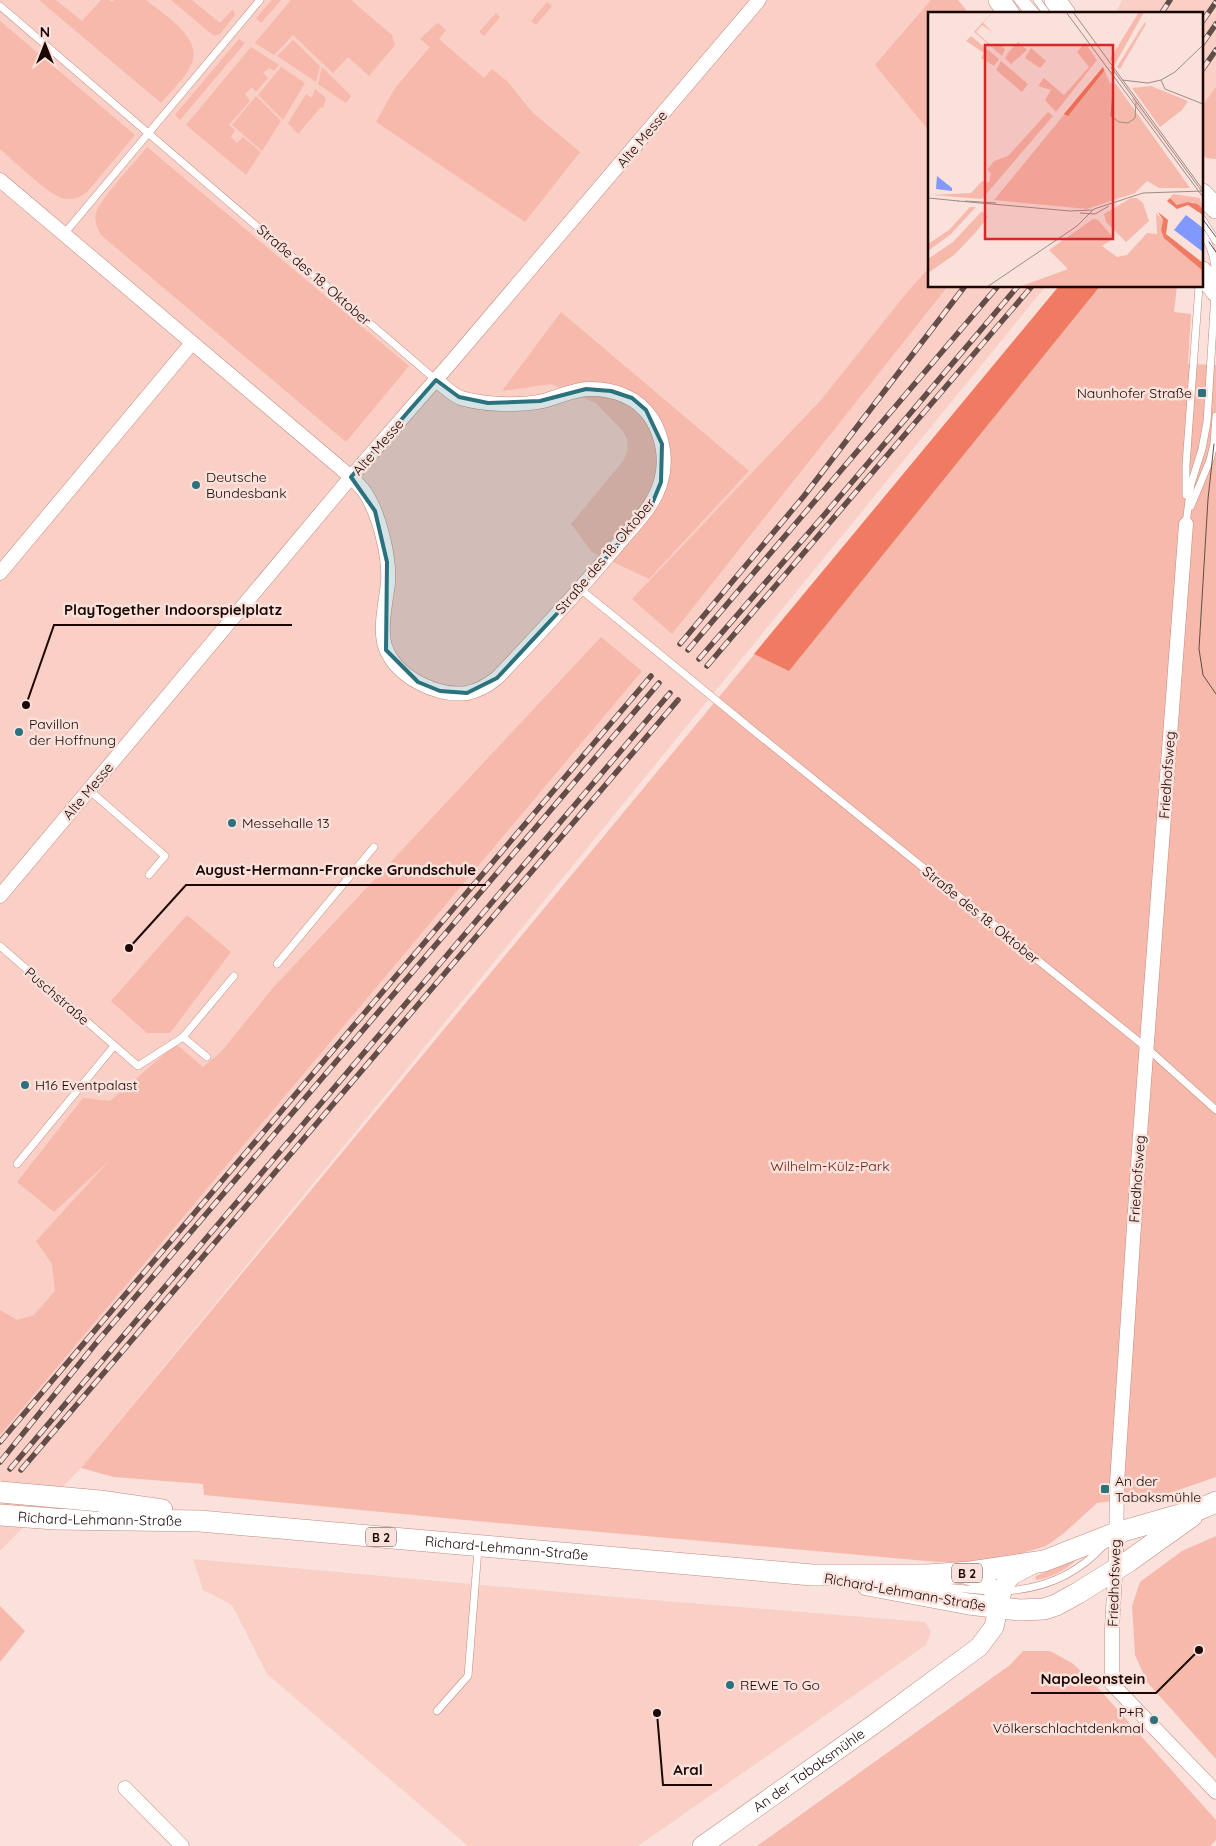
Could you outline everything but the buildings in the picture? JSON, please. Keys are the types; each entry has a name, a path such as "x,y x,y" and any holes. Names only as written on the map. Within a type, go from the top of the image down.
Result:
{"main road":[{"path":"999,0 1008,12"},
{"path":"1055,0 1064,12"},
{"path":"1204,196 1216,208"},
{"path":"1204,275 1216,290"},
{"name":"Richard-Lehmann-Straße","path":"0,1492 100,1501 177,1512 200,1521"},
{"name":"An der Tabaksmühle","path":"702,1846 979,1647 991,1632 998,1597 1006,1582 1012,1576 1036,1562 1051,1559 1116,1533 1208,1506"},
{"name":"An der Tabaksmühle","path":"1115,1570 1208,1506"},
{"name":"Richard-Lehmann-Straße","path":"0,1515 88,1520 200,1521 812,1575 927,1575 958,1573 1036,1562"},
{"name":"Richard-Lehmann-Straße","path":"958,1573 976,1577 998,1597 1029,1611 1056,1605 1078,1594 1115,1570"},
{"name":"Richard-Lehmann-Straße","path":"812,1575 969,1604 998,1597"}],"street":[{"name":"Alte Messe","path":"0,896 351,477 436,380 759,0"},
{"name":"Straße des 18. Oktober","path":"0,180 351,477 365,492 375,511 386,555 388,580 383,619 386,650 398,666 418,682 440,691 467,693 484,687 497,678 580,589 652,504 661,482 664,467 662,444 656,427 646,410 632,398 611,391 586,389 540,401 518,404 488,402 459,397 436,380"},
{"path":"0,574 192,343"},
{"name":"Friedhofsweg","path":"1186,524 1140,1136 1116,1498 1112,1684 1216,1792"},
{"path":"125,1788 182,1846"}],"lane":[{"path":"64,234 260,0"},
{"path":"1018,0 1027,12"},
{"path":"1025,0 1035,12"},
{"path":"1037,0 1046,12"},
{"name":"Straße des 18. Oktober","path":"0,6 436,380"},
{"path":"1204,222 1216,241"},
{"name":"Friedhofsweg","path":"1186,524 1191,484 1206,428 1216,290 1213,253 1204,236"},
{"name":"Friedhofsweg","path":"1186,524 1186,464 1199,288"},
{"name":"Friedhofsweg","path":"1186,524 1196,493 1210,460 1214,444 1216,416"},
{"name":"Straße des 18. Oktober","path":"580,589 744,724 1148,1049 1216,1110"},
{"path":"89,790 165,856 149,875"},
{"path":"276,964 374,847"},
{"name":"Puschstraße","path":"0,946 138,1066 183,1037"},
{"path":"206,1057 183,1037 234,976"},
{"path":"17,1164 114,1046"},
{"path":"910,1584 998,1597 1036,1588 1062,1578 1094,1555 1116,1533"},
{"path":"437,1711 468,1676 478,1546"},
{"path":"812,1575 900,1583"}],"highlighted area":[{"path":"436,380 459,397 488,403 540,401 586,389 611,391 632,398 646,410 662,444 661,482 652,504 580,589 497,678 467,693 440,691 418,682 386,650 387,562 375,511 351,477"}],"shaded area":[{"path":"0,0 958,0 967,12 928,12 928,288 1044,288 81,1468 0,1551"},
{"path":"1122,0 1216,0 1216,87 1204,103 1204,12 1116,12"},
{"path":"1057,288 1098,288 789,671 754,654"},
{"path":"193,1559 615,1597 925,1622 931,1632 926,1645 638,1846 468,1846 267,1674 232,1605 203,1590"}],"green space":[{"path":"39,0 56,0 82,21 101,0 112,2 114,0 146,0 173,21 189,39 193,48 193,58 189,69 161,103"},
{"path":"171,0 192,0 220,23 233,9 235,15 220,34 214,36"},
{"path":"272,0 281,0 261,23 256,18"},
{"path":"291,0 351,0 392,35 395,45 369,76 348,57 333,73 293,35 274,55 255,43"},
{"path":"931,0 958,0 967,12 928,12 928,130 875,65"},
{"path":"547,2 552,6 536,25 531,21"},
{"path":"496,13 500,17 484,36 479,32"},
{"path":"0,21 135,135 87,192 78,197 69,199 56,195 40,184 0,149"},
{"path":"438,23 446,30 439,39 484,78 492,69 508,82 532,112 580,152 525,222 376,122 395,88 430,47 420,39"},
{"path":"239,39 245,43 180,120 175,115"},
{"path":"293,40 320,66 316,82 277,56"},
{"path":"251,47 279,65 274,71 269,68 263,73 268,78 256,92 252,87 245,94 250,101 229,125 235,130 231,137 237,143 243,137 261,152 246,175 186,125"},
{"path":"281,67 305,83 283,120 258,95"},
{"path":"322,67 351,96 346,103 318,84"},
{"path":"1216,87 1216,159 1204,156 1204,103"},
{"path":"315,89 326,98 323,108 321,107 298,134 288,123 306,94 312,98"},
{"path":"256,96 281,121 262,151 232,125"},
{"path":"147,147 409,366 346,442 101,235 95,219 99,207"},
{"path":"928,269 928,288 946,288 672,634 632,599 821,400 909,290"},
{"name":"Wilhelm-Külz-Park","path":"1057,288 1177,288 1174,312 1191,314 1188,364 1216,365 1216,1477 1167,1494 1097,1503 1063,1534 1046,1546 1016,1555 971,1562 938,1562 204,1495 203,1484 114,1477 81,1468"},
{"path":"561,312 749,471 649,579 592,552 571,524 623,461 628,450 627,439 622,430 596,403 551,384 502,391"},
{"path":"601,637 642,671 0,1435 0,1310 17,1320 34,1315 55,1291 52,1264 36,1241 110,1160 54,1212 17,1182 83,1098 110,1101 176,1044 203,1067 221,1052 272,989"},
{"path":"187,915 231,952 170,1033 147,1033 111,1001"},
{"path":"1216,1536 1216,1759 1147,1682 1135,1655 1132,1606 1140,1582 1182,1551"},
{"path":"1076,1560 1068,1567 1052,1575 1037,1580 1035,1578 1063,1564"},
{"path":"0,1606 25,1631 0,1662"},
{"path":"1023,1651 1050,1651 1072,1663 1091,1680 1216,1820 1216,1840 1210,1846 757,1846 1010,1665"}],"tram line":[{"path":"1204,221 1216,237"},
{"path":"1209,242 1216,252"},
{"path":"1214,444 1208,499 1199,649 1203,675 1216,694"}],"railway":[{"path":"1162,12 1170,0"},
{"path":"1204,19 1216,2"},
{"path":"1204,41 1216,24"},
{"path":"1204,67 1216,50"},
{"path":"680,644 804,496 963,288"},
{"path":"688,650 996,288"},
{"path":"699,659 825,514 1016,288"},
{"path":"707,666 1030,288"},
{"path":"0,1442 651,676"},
{"path":"0,1462 97,1342 659,683"},
{"path":"10,1469 670,693"},
{"path":"21,1470 678,700"}],"place":[{"name":"Naunhofer Straße","path":"1202,393"},
{"name":"Deutsche Bundesbank","path":"196,485"},
{"name":"PlayTogether Indoorspielplatz","path":"26,705"},
{"name":"Pavillon der Hoffnung","path":"19,732"},
{"name":"Messehalle 13","path":"232,823"},
{"name":"August-Hermann-Francke Grundschule","path":"129,948"},
{"name":"H16 Eventpalast","path":"25,1085"},
{"name":"An der Tabaksmühle","path":"1105,1489"},
{"name":"Napoleonstein","path":"1199,1650"},
{"name":"REWE To Go","path":"730,1685"},
{"name":"Aral","path":"657,1713"},
{"name":"P+R Völkerschlachtdenkmal","path":"1154,1720"}]}
